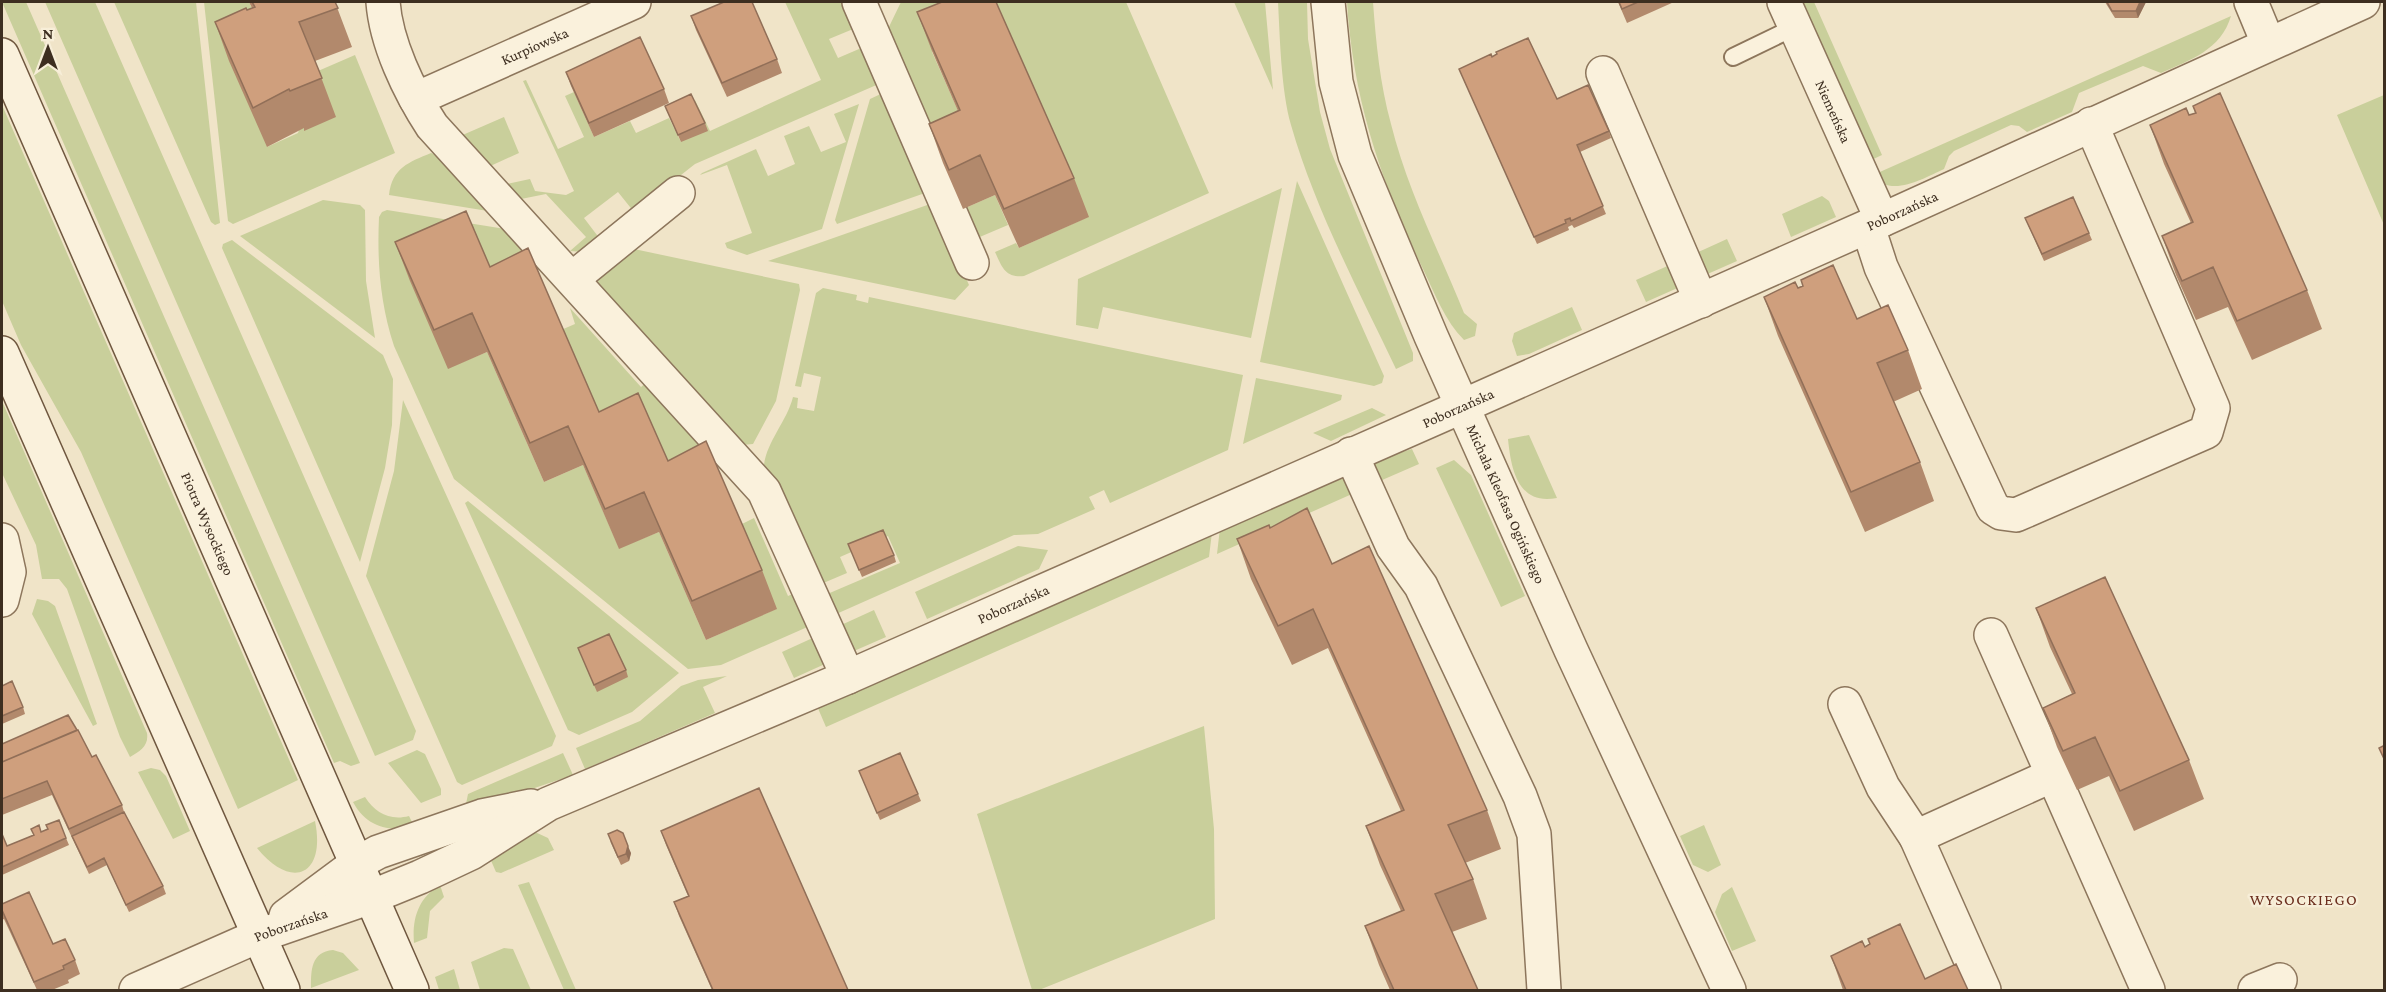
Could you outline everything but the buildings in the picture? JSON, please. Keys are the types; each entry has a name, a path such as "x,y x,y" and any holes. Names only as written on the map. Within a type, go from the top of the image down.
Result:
{"street":[{"path":"382,2 388,33 425,94 443,139 764,491 848,677"},
{"name":"Kurpiowska","path":"425,94 634,2"},
{"path":"859,2 972,262"},
{"name":"Michała Kleofasa Ogińskiego","path":"1328,2 1336,82 1355,155 1571,650 1729,990"},
{"path":"2252,2 2268,43"},
{"name":"Poborzańska","path":"258,936 371,897 471,853 548,804 848,677 1701,301 2363,2"},
{"name":"Niemeńska","path":"1789,14 1875,224 1881,267 1993,508 2001,513 2016,514 2206,432 2213,408 2091,124"},
{"name":"Piotra Wysockiego","path":"2,56 412,990"},
{"path":"1603,73 1701,301"},
{"path":"572,279 678,193"},
{"path":"2,352 283,990"},
{"path":"1351,454 1393,547 1421,586 1520,796 1534,834 1544,990"},
{"path":"2,540 9,572 2,599"},
{"path":"1991,635 2148,990"},
{"path":"1845,704 1883,787 1916,837 1984,990"},
{"path":"1916,837 2053,775"},
{"name":"Poborzańska","path":"258,936 357,864 378,852 474,819 503,811 548,804"},
{"path":"136,990 258,936"}],"lane":[{"path":"1733,57 1789,14"}],"green space":[{"path":"2,2 26,2 360,763 351,766 340,761 334,763"},
{"path":"45,2 95,2 416,731 413,740 375,756"},
{"path":"114,2 196,2 220,223 215,225 211,222"},
{"path":"204,2 249,2 269,46 267,147 298,133 318,71 355,55 395,153 233,224 228,221"},
{"path":"785,2 847,2 858,27 829,39 838,58 866,46 881,83 695,164 634,212 618,192 584,218 600,239 583,252 570,251 586,237 546,194 516,200 502,185 530,179 535,191 566,195 574,191 523,81 526,80 558,149 584,137 565,96 574,92 594,137 630,121 636,133 669,118 681,142 695,100 710,131 821,80"},
{"path":"901,2 945,2 932,52 975,149 937,152 886,33"},
{"path":"954,2 1126,2 1209,193 1024,276 1008,273 1002,267 995,252 1016,243 1019,248 1088,217"},
{"path":"1234,2 1265,2 1273,90"},
{"path":"1278,2 1307,2 1308,39 1320,112 1330,149 1413,353 1413,361 1396,369 1325,218 1291,125 1285,96"},
{"path":"1347,2 1373,2 1381,79 1398,148 1415,196 1464,313 1477,324 1475,336 1464,340 1446,316 1394,204 1363,106 1350,38"},
{"path":"1795,2 1814,2 1882,155 1865,163"},
{"path":"2231,16 2226,28 2212,46 2193,58 2161,73 2143,66 2079,93 2072,112 2027,132 2019,126 2011,125 1954,151 1949,156 1944,169 1927,177 1898,186 1880,182 1873,175"},
{"path":"885,92 925,193 837,224 835,220 870,99"},
{"path":"2384,95 2384,225 2337,115"},
{"path":"859,104 822,229 747,255 727,248 725,243 752,233 727,165 700,175 756,149 768,176 795,164 784,136 809,126 821,152 846,142 834,114"},
{"path":"2,105 298,780 238,809 81,452 21,345 2,301"},
{"path":"504,117 519,153 486,168 458,137"},
{"path":"431,153 446,159 494,212 389,195 394,178 403,167"},
{"path":"1297,181 1384,376 1382,383 1374,386 1260,362"},
{"path":"1282,188 1251,338 1103,307 1098,329 1076,325 1078,279"},
{"path":"995,195 1008,225 975,239 963,209"},
{"path":"1822,196 1829,201 1836,217 1791,237 1782,214"},
{"path":"323,200 360,205 365,210 366,281 375,338 240,236"},
{"path":"933,203 969,285 955,300 768,261"},
{"path":"387,210 511,230 540,268 448,368 487,352 544,482 583,465 619,548 659,532 706,640 776,609 740,525 754,518 788,596 797,592 812,625 721,665 688,669 454,479 394,346 389,330 380,282 379,250 379,217"},
{"path":"1727,239 1737,261 1703,276 1694,254"},
{"path":"232,240 383,355 393,379 392,425 385,468 360,562 222,248 223,244"},
{"path":"634,249 799,284 800,290 776,401 753,444 742,445 596,287 602,271"},
{"path":"1672,264 1682,286 1646,302 1636,280"},
{"path":"823,288 857,295 856,300 868,303 869,297 1243,375 1228,450 1110,503 1104,490 1089,497 1095,509 1038,534 1014,535 834,615 825,595 900,563 888,536 840,557 847,573 821,584 764,465 769,448 793,397 798,398 797,408 814,411 821,377 804,373 801,387 795,386 816,293"},
{"path":"1572,307 1582,330 1529,354 1517,356 1512,341 1514,333"},
{"path":"570,308 641,387 648,381 704,444 669,472 613,451 561,330 575,324"},
{"path":"1256,378 1342,395 1341,400 1243,444"},
{"path":"403,400 556,736 552,746 462,785 457,782 366,576 394,471"},
{"path":"2,401 147,733 145,745 130,757 120,737 67,589 59,579 42,579 36,545 2,473"},
{"path":"1372,408 1386,415 1331,441 1313,433"},
{"path":"1529,435 1557,498 1544,499 1533,496 1519,483 1511,462 1508,439"},
{"path":"1412,449 1419,464 1373,484 1369,462"},
{"path":"1454,460 1471,475 1525,596 1501,607 1436,468"},
{"path":"1338,476 1345,479 1352,494 1217,554 1220,528"},
{"path":"468,501 679,673 632,712 579,735 568,730 465,503"},
{"path":"1212,532 1209,557 826,727 817,706"},
{"path":"1018,546 1048,550 1039,569 927,619 915,592"},
{"path":"37,599 48,601 55,606 97,724 93,726 32,614"},
{"path":"874,610 886,637 854,651 839,626"},
{"path":"817,636 825,664 794,678 782,652"},
{"path":"727,676 703,687 715,713 585,769 576,748 640,721 681,686 698,680"},
{"path":"1204,726 1214,829 1215,919 1039,990 1032,990 977,814"},
{"path":"417,750 425,754 441,789 441,795 421,803 388,763"},
{"path":"563,753 573,775 469,810 466,804 468,794"},
{"path":"151,768 160,770 166,776 190,831 173,839 138,772"},
{"path":"365,797 373,807 384,814 396,817 409,816 415,828 388,828 372,822 359,811 353,802"},
{"path":"315,821 316,854 311,865 303,871 294,873 282,870 257,848"},
{"path":"1704,825 1721,865 1708,872 1693,865 1680,836"},
{"path":"535,832 548,838 554,850 501,873 496,872 489,856"},
{"path":"529,882 576,990 564,990 518,885"},
{"path":"440,885 444,897 430,911 427,938 414,943 414,926 418,910 426,896"},
{"path":"1732,887 1756,941 1732,951 1715,912 1722,894"},
{"path":"504,948 513,949 531,990 480,990 471,962"},
{"path":"333,950 343,953 359,970 311,988 312,969 316,958 326,951"},
{"path":"454,969 460,990 439,990 435,977"}],"district":[{"name":"WYSOCKIEGO","path":"2304,899"}]}
